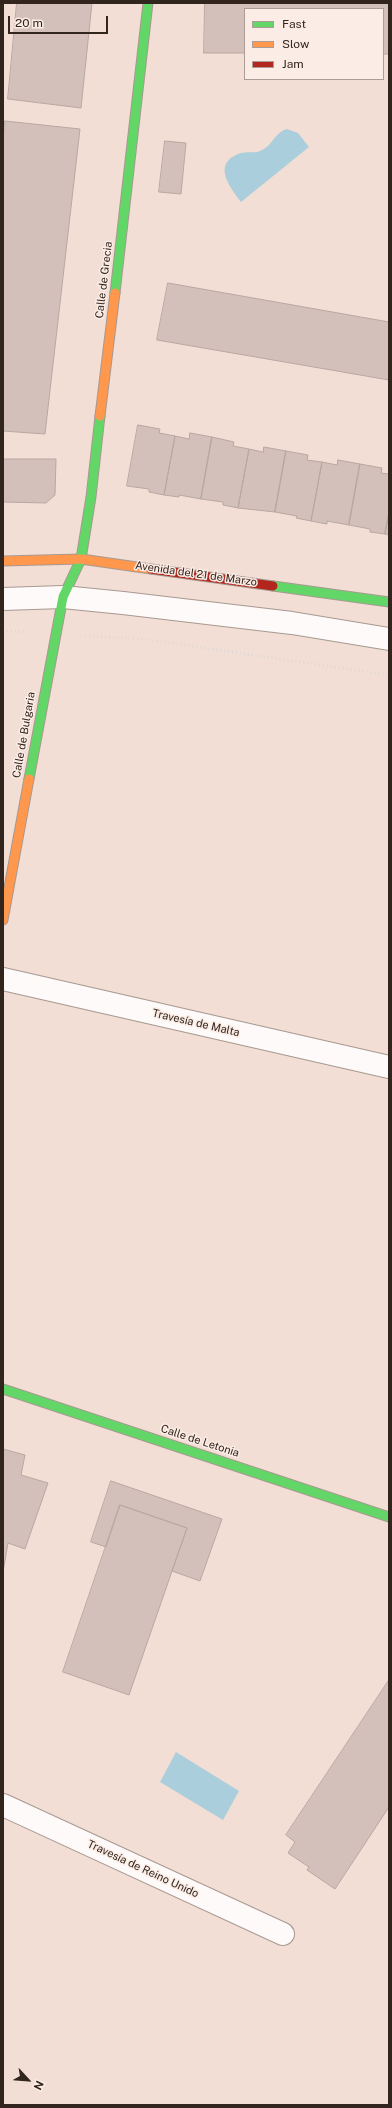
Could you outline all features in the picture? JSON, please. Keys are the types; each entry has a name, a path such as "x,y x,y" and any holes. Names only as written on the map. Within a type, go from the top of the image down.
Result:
{"street":[{"name":"Calle de Grecia","path":"81,559 91,497 148,3"},
{"name":"Avenida del 21 de Marzo","path":"3,561 81,559 389,602"},
{"name":"Calle de Bulgaria","path":"3,920 55,634 63,597 81,559"},
{"path":"3,599 63,597 284,622 389,639"},
{"name":"Travesía de Malta","path":"3,979 389,1067"},
{"name":"Calle de Letonia","path":"3,1389 389,1517"},
{"name":"Travesía de Reino Unido","path":"3,1805 283,1934"}],"path":[{"path":"3,631 144,639 389,675"}],"water":[{"path":"287,129 298,133 309,147 241,202 225,175 227,163 232,157 241,153 257,152 266,148 279,133"},
{"path":"176,1752 239,1791 223,1820 160,1782"}],"building":[{"path":"17,3 92,3 81,108 8,99"},
{"path":"205,3 389,3 389,54 384,54 384,8 244,8 244,53 204,53"},
{"path":"5,121 80,129 45,434 3,431 3,142"},
{"path":"165,141 186,143 181,194 159,192"},
{"path":"168,283 389,322 389,380 157,340"},
{"path":"138,425 160,429 159,433 175,436 164,495 149,492 149,489 127,486"},
{"path":"190,433 212,437 201,499 179,495 179,497 164,495 175,436 189,439"},
{"path":"212,437 234,442 233,446 249,449 238,508 223,505 223,502 201,499"},
{"path":"264,447 286,451 275,512 238,508 249,449 263,452"},
{"path":"286,451 308,455 307,460 322,462 311,521 296,518 297,516 275,512"},
{"path":"3,459 56,459 55,495 46,503 3,502"},
{"path":"338,460 360,464 349,525 327,521 327,524 311,521 322,462 337,465"},
{"path":"360,464 382,468 381,473 389,474 389,513 385,534 370,532 370,529 349,525"},
{"path":"389,513 389,535 385,534"},
{"path":"3,1449 25,1455 21,1475 48,1483 25,1549 8,1543 3,1572"},
{"path":"111,1481 222,1519 200,1581 172,1571 187,1528 120,1505 106,1547 91,1542"},
{"path":"120,1505 187,1528 129,1695 63,1672"},
{"path":"389,1680 389,1807 335,1889 307,1870 309,1867 288,1853 295,1842 286,1835"}],"traffic: fast":[{"path":"115,293 148,3"},
{"path":"29,779 63,597 81,559 91,497 100,416"},
{"path":"273,586 389,602"},
{"path":"3,1389 389,1517"}],"traffic: slow":[{"path":"100,416 115,293"},
{"path":"3,561 81,559 151,569"},
{"path":"3,920 29,779"}],"traffic: jam":[{"path":"151,569 273,586"}]}
